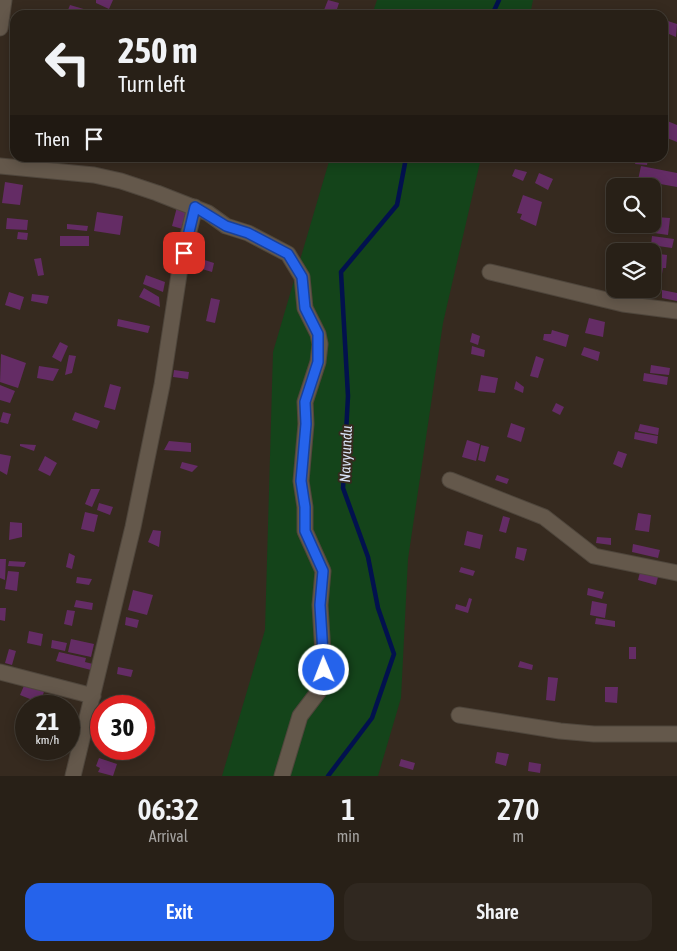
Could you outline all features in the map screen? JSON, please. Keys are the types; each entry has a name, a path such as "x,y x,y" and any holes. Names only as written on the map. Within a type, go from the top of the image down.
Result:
{"street":[{"path":"0,28 4,0"},
{"path":"0,166 94,175 121,181 195,207 213,216 226,226 248,233 288,254 302,277 305,308 318,334 320,344 318,362 305,402 306,424 301,481 305,507 305,531 323,571 320,605 324,670 322,687 297,723 282,776"},
{"path":"93,695 162,385 180,268 195,207"},
{"path":"490,272 622,304 677,311"},
{"path":"450,480 544,517 594,556 677,573"},
{"path":"0,672 90,695"},
{"path":"73,776 90,708"},
{"path":"459,715 577,733 677,734"}],"green space":[{"path":"377,0 533,0 531,10 374,10"},
{"path":"329,162 480,162 443,323 408,559 401,698 378,776 222,776 265,630 273,352"}],"building":[{"path":"96,0 113,0 109,9 96,3"},
{"path":"328,0 339,3 337,10 324,10"},
{"path":"70,5 87,10 68,10"},
{"path":"668,21 677,24 676,37 668,34"},
{"path":"668,121 677,125 677,142 668,138"},
{"path":"636,162 648,162 647,165 635,164"},
{"path":"641,166 677,173 677,187 661,184 661,178 638,178"},
{"path":"515,169 527,172 523,181 512,176"},
{"path":"539,173 553,179 548,190 535,183"},
{"path":"5,182 23,185 20,205 2,203"},
{"path":"523,195 542,202 536,226 520,219 522,214 517,213"},
{"path":"177,207 192,212 186,230 172,226"},
{"path":"97,212 123,216 120,235 94,231"},
{"path":"661,217 670,218 668,235 654,233 661,233"},
{"path":"7,218 28,220 27,230 6,229"},
{"path":"67,224 88,226 87,231 67,229"},
{"path":"18,232 28,233 27,240 17,239"},
{"path":"60,236 89,236 89,246 60,246"},
{"path":"652,236 674,239 672,248 661,246 661,243 651,243"},
{"path":"661,254 667,255 666,268 663,268 662,274"},
{"path":"195,257 214,263 212,272 192,266"},
{"path":"41,258 44,275 38,276 34,259"},
{"path":"146,275 165,282 163,292 143,284"},
{"path":"144,288 159,297 160,307 139,297"},
{"path":"662,290 677,293 677,301 662,298"},
{"path":"9,292 24,297 20,310 5,305"},
{"path":"32,294 49,296 47,304 31,301"},
{"path":"211,298 220,300 215,323 206,321"},
{"path":"589,318 605,322 603,337 585,333"},
{"path":"118,319 150,326 148,333 117,326"},
{"path":"552,330 569,335 566,347 543,340 544,334 551,334"},
{"path":"472,333 480,336 478,345 470,342"},
{"path":"60,342 68,346 61,362 52,357"},
{"path":"472,346 485,350 484,357 471,354"},
{"path":"584,347 600,352 598,361 581,355"},
{"path":"1,354 26,363 18,388 0,382"},
{"path":"69,355 76,356 72,373 65,375"},
{"path":"536,356 544,359 538,378 530,376"},
{"path":"651,365 670,368 669,375 650,373"},
{"path":"39,366 59,369 53,381 37,378"},
{"path":"174,370 189,372 188,379 173,377"},
{"path":"644,373 668,377 667,385 643,381"},
{"path":"481,375 498,378 495,393 478,391"},
{"path":"516,381 524,387 523,393 514,389"},
{"path":"110,384 121,387 115,410 104,407"},
{"path":"0,385 15,391 10,403 0,400"},
{"path":"556,403 564,407 560,415 552,411"},
{"path":"3,412 11,414 8,424 0,422"},
{"path":"75,412 100,421 97,429 72,420"},
{"path":"511,423 525,428 521,442 507,437"},
{"path":"640,424 659,428 658,435 638,431"},
{"path":"635,432 658,436 657,444 634,439"},
{"path":"467,440 480,444 476,461 462,457"},
{"path":"169,441 191,443 191,452 164,450"},
{"path":"20,444 36,445 34,451 20,446"},
{"path":"481,445 489,447 485,462 478,460"},
{"path":"618,451 627,454 622,468 613,464"},
{"path":"0,454 11,456 7,475 0,471"},
{"path":"45,456 57,463 50,476 38,470"},
{"path":"182,462 198,466 192,472 180,468"},
{"path":"497,475 509,479 507,484 495,480"},
{"path":"91,489 100,489 92,507 85,504"},
{"path":"99,503 113,507 110,515 97,510"},
{"path":"85,512 98,515 94,532 81,529"},
{"path":"638,513 651,515 649,532 635,530"},
{"path":"503,516 510,518 506,533 499,531"},
{"path":"10,522 22,523 22,537 9,540"},
{"path":"153,530 161,531 159,547 148,542"},
{"path":"467,531 483,535 480,549 464,545"},
{"path":"597,537 611,538 611,545 596,543"},
{"path":"633,544 660,550 658,558 632,552"},
{"path":"517,547 527,549 524,561 515,558"},
{"path":"69,553 75,556 72,569 66,567"},
{"path":"0,559 6,559 5,580 0,578"},
{"path":"9,561 26,562 24,567 8,566"},
{"path":"461,567 475,571 473,576 459,572"},
{"path":"8,571 19,572 17,591 5,589"},
{"path":"640,572 658,577 656,585 638,580"},
{"path":"77,577 92,579 89,585 76,583"},
{"path":"588,588 604,592 602,599 587,595"},
{"path":"133,590 153,595 147,615 128,610"},
{"path":"469,598 472,599 468,613 455,609 456,604 466,607"},
{"path":"76,600 93,603 92,610 74,607"},
{"path":"592,601 607,604 605,618 590,615"},
{"path":"0,608 6,608 5,621 0,620"},
{"path":"67,610 75,611 72,626 64,624"},
{"path":"126,617 139,620 137,628 125,625"},
{"path":"596,618 615,621 615,627 595,624"},
{"path":"29,631 43,634 41,646 27,643"},
{"path":"71,639 94,644 91,657 68,652"},
{"path":"52,640 67,643 65,651 51,648"},
{"path":"629,647 636,647 636,659 629,659"},
{"path":"9,649 16,651 12,665 5,663"},
{"path":"59,652 86,658 85,662 93,664 91,670 56,661"},
{"path":"520,661 533,665 532,670 518,667"},
{"path":"118,667 133,670 131,677 117,674"},
{"path":"548,677 558,678 555,701 546,700"},
{"path":"26,681 45,689 43,695 20,695"},
{"path":"605,687 618,687 617,703 605,702"},
{"path":"497,752 509,754 506,766 495,763"},
{"path":"401,759 415,763 413,770 399,766"},
{"path":"98,760 117,764 113,776 98,772 100,768 96,766"},
{"path":"529,762 541,764 540,773 528,771"}],"waterway":[{"name":"Navyundu","path":"494,10 499,0"},
{"name":"Navyundu","path":"328,776 372,718 394,654 378,608 368,557 343,488 348,396 341,272 397,205 405,162"}],"route":[{"path":"184,253 195,207 217,218 226,226 248,233 288,254 302,277 302,298 318,334 320,344 318,362 305,402 306,424 301,481 305,507 305,531 323,571 320,605 324,670"}]}
